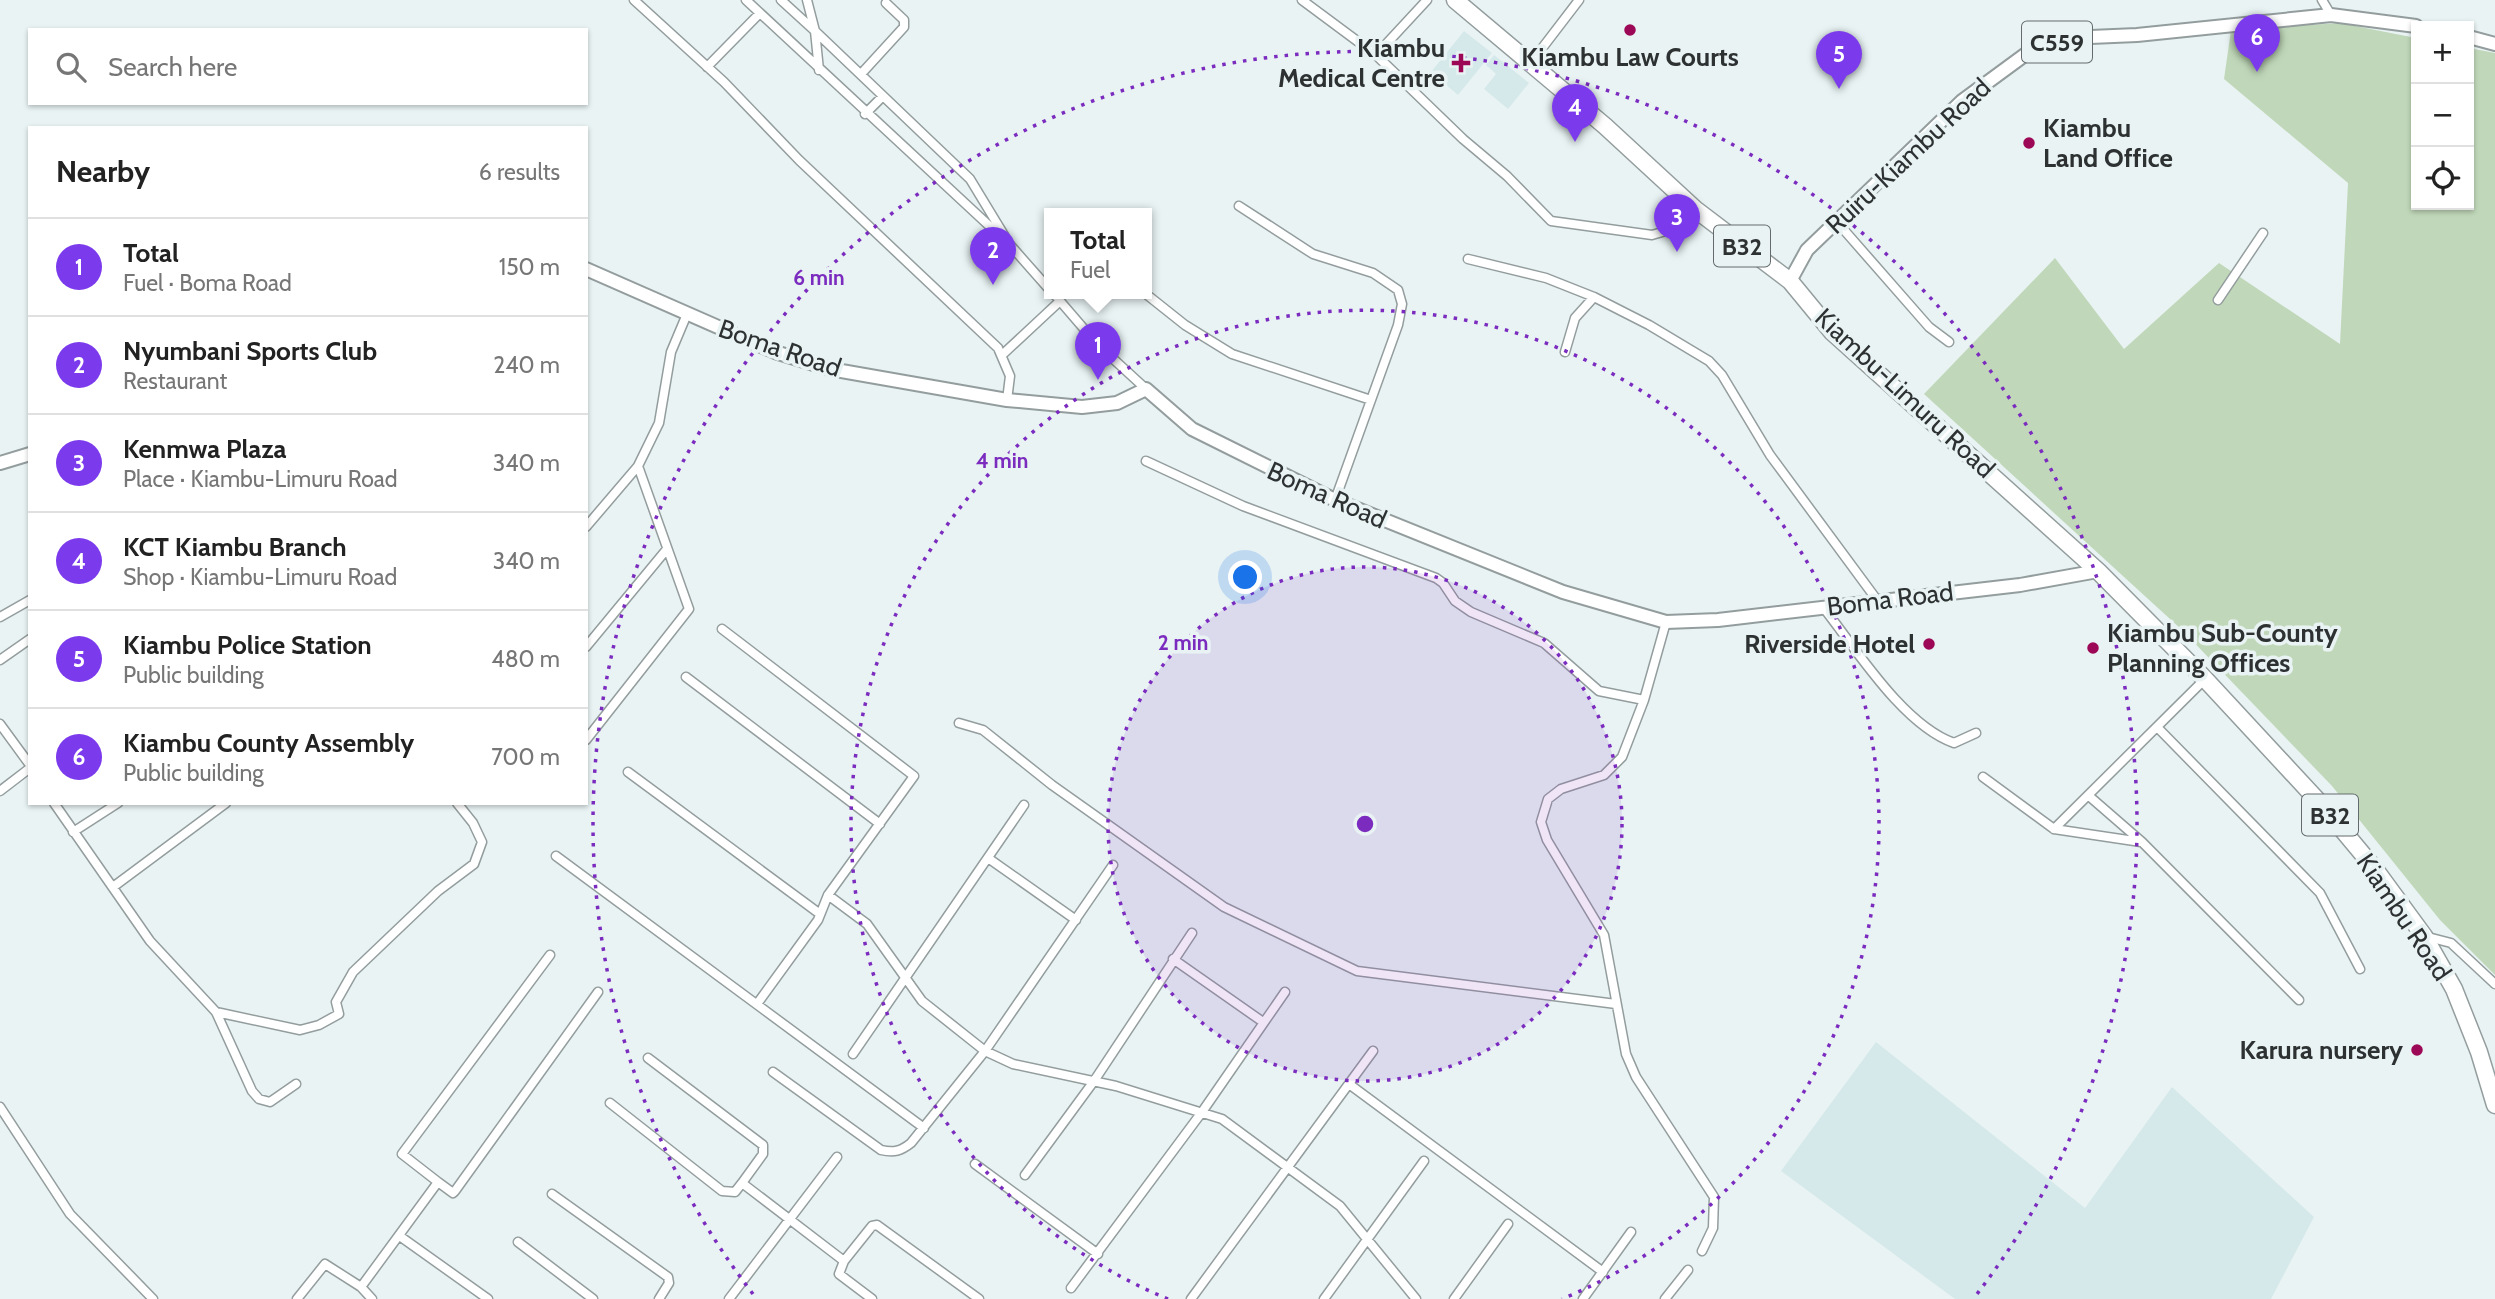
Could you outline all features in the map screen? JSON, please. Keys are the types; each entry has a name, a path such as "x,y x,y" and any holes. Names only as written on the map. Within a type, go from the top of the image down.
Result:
{"highway":[{"name":"Kiambu-Limuru Road","path":"1455,0 1605,126 1695,209 1790,281 1832,332 2098,570"},
{"name":"Kiambu Road","path":"2098,570 2205,679 2320,803 2375,869 2424,936 2454,989 2479,1052 2495,1105"}],"main road":[{"name":"Ruiru-Kiambu Road","path":"1790,281 1807,250 1962,101 2026,54 2067,37 2137,35 2331,15 2411,25"},
{"path":"2474,38 2495,44"},
{"name":"Boma Road","path":"588,270 775,352 830,369 1007,400 1098,407 1117,403 1146,389 1192,429 1335,500 1563,592 1666,622 1718,620 2020,584 2098,570"},
{"path":"0,463 28,455"}],"street":[{"path":"634,0 707,67 799,160 1002,355 1010,376 1007,400"},
{"path":"746,0 865,114 1011,246 1044,283"},
{"path":"781,0 970,179 1011,246"},
{"path":"807,0 815,31 818,70"},
{"path":"1302,0 1376,55 1462,139 1507,176 1551,221 1652,235 1670,230 1695,209"},
{"path":"1376,55 1427,0"},
{"path":"1530,65 1579,0"},
{"path":"2322,0 2331,15"},
{"path":"861,74 905,23 886,1"},
{"path":"707,67 760,13"},
{"path":"865,114 883,96"},
{"path":"1239,206 1313,254 1373,273 1398,290 1402,304 1398,325 1335,500"},
{"path":"1837,222 1929,327 1950,342"},
{"path":"2218,300 2263,233"},
{"path":"1468,259 1546,278 1594,297 1699,355 1722,375 1770,455 1877,600"},
{"path":"1565,352 1575,318 1594,297"},
{"path":"1002,355 1056,299"},
{"path":"1058,299 1097,344 1146,389"},
{"path":"1152,299 1185,325 1231,354 1371,400"},
{"path":"588,525 638,466 659,423 671,352 687,314"},
{"path":"1146,461 1182,481 1243,506 1436,578 1443,583 1455,601 1471,612 1544,643 1599,691 1644,700"},
{"path":"588,737 688,610 688,600 638,466"},
{"path":"588,645 667,549"},
{"path":"0,617 28,601"},
{"path":"1823,607 1902,706 1939,737 1954,743 1976,733"},
{"path":"1666,622 1644,700 1615,767 1604,775 1560,789 1548,799 1541,822 1547,840 1604,935 1626,1054 1636,1077 1714,1198 1713,1228 1702,1251"},
{"path":"722,629 914,776 828,895 820,914 757,1004"},
{"path":"0,660 28,640"},
{"path":"686,677 880,824"},
{"path":"2054,829 2205,679"},
{"path":"959,723 983,730 1052,785 1224,906 1357,971 1616,1004"},
{"path":"0,724 28,764"},
{"path":"2157,727 2320,892 2360,969"},
{"path":"0,791 28,769"},
{"path":"628,772 820,914"},
{"path":"1983,777 2054,829 2142,842"},
{"path":"2089,796 2142,842 2299,1000"},
{"path":"55,805 150,941 216,1012 252,1091 260,1099 270,1102 296,1084"},
{"path":"73,832 115,805"},
{"path":"113,887 223,805"},
{"path":"216,1012 300,1030 319,1025 339,1014 336,1002 353,972 438,891 474,864 482,842 473,823 459,805"},
{"path":"853,1054 1024,805"},
{"path":"556,856 924,1128"},
{"path":"988,858 1076,920"},
{"path":"773,1072 881,1150 893,1153 903,1149 924,1128 985,1051 1113,865"},
{"path":"828,895 867,924 922,1000 985,1051 1013,1064 1094,1081 1223,1119 1288,1170 1340,1206 1416,1299"},
{"path":"1025,1174 1094,1081 1192,933"},
{"path":"2424,936 2451,943 2495,984"},
{"path":"550,955 402,1154 438,1182 453,1193 455,1191 598,992"},
{"path":"1173,959 1264,1022"},
{"path":"1071,1288 1202,1112 1285,992"},
{"path":"1191,1299 1373,1051"},
{"path":"610,1103 722,1191 735,1192 763,1154 763,1145 648,1058"},
{"path":"1349,1084 1603,1272"},
{"path":"0,1107 70,1214 153,1299"},
{"path":"729,1299 837,1157"},
{"path":"1324,1299 1424,1161"},
{"path":"975,1164 1098,1254"},
{"path":"362,1287 401,1237 438,1182"},
{"path":"742,1183 792,1218 845,1261"},
{"path":"552,1194 668,1277 669,1283 659,1299"},
{"path":"1454,1299 1508,1224"},
{"path":"872,1299 839,1274 845,1261 872,1226 877,1225 979,1299"},
{"path":"1583,1299 1631,1232"},
{"path":"401,1237 488,1299"},
{"path":"518,1242 593,1299"},
{"path":"297,1299 325,1264 362,1287 372,1299"},
{"path":"1665,1299 1688,1270"}],"shaded area":[{"name":"Kiambu Medical Centre","path":"1464,31 1492,53 1458,95 1431,72"},
{"path":"1494,55 1529,83 1508,109 1484,89 1496,74 1486,65"},
{"path":"1876,1042 2085,1208 2172,1087 2314,1217 2271,1299 1955,1299 1781,1171"}],"green space":[{"path":"2340,23 2411,37 2411,210 2474,210 2474,49 2495,53 2495,975 2440,920 2332,786 2182,630 1924,394 2055,258 2124,349 2219,263 2340,344 2348,183 2224,79 2231,30"}],"place":[{"name":"Kiambu Law Courts","path":"1630,30"},
{"name":"Kiambu Medical Centre","path":"1461,63"},
{"name":"Kiambu County Assembly","path":"2257,72"},
{"name":"Kiambu Police Station","path":"1839,89"},
{"name":"KCT Kiambu Branch","path":"1575,142"},
{"name":"Kiambu Land Office","path":"2029,143"},
{"name":"Kenmwa Plaza","path":"1677,252"},
{"name":"Nyumbani Sports Club","path":"993,285"},
{"name":"Total","path":"1098,380"},
{"name":"Riverside Hotel","path":"1929,644"},
{"name":"Kiambu Sub-County Planning Offices","path":"2093,648"},
{"name":"Karura nursery","path":"2417,1050"}]}
